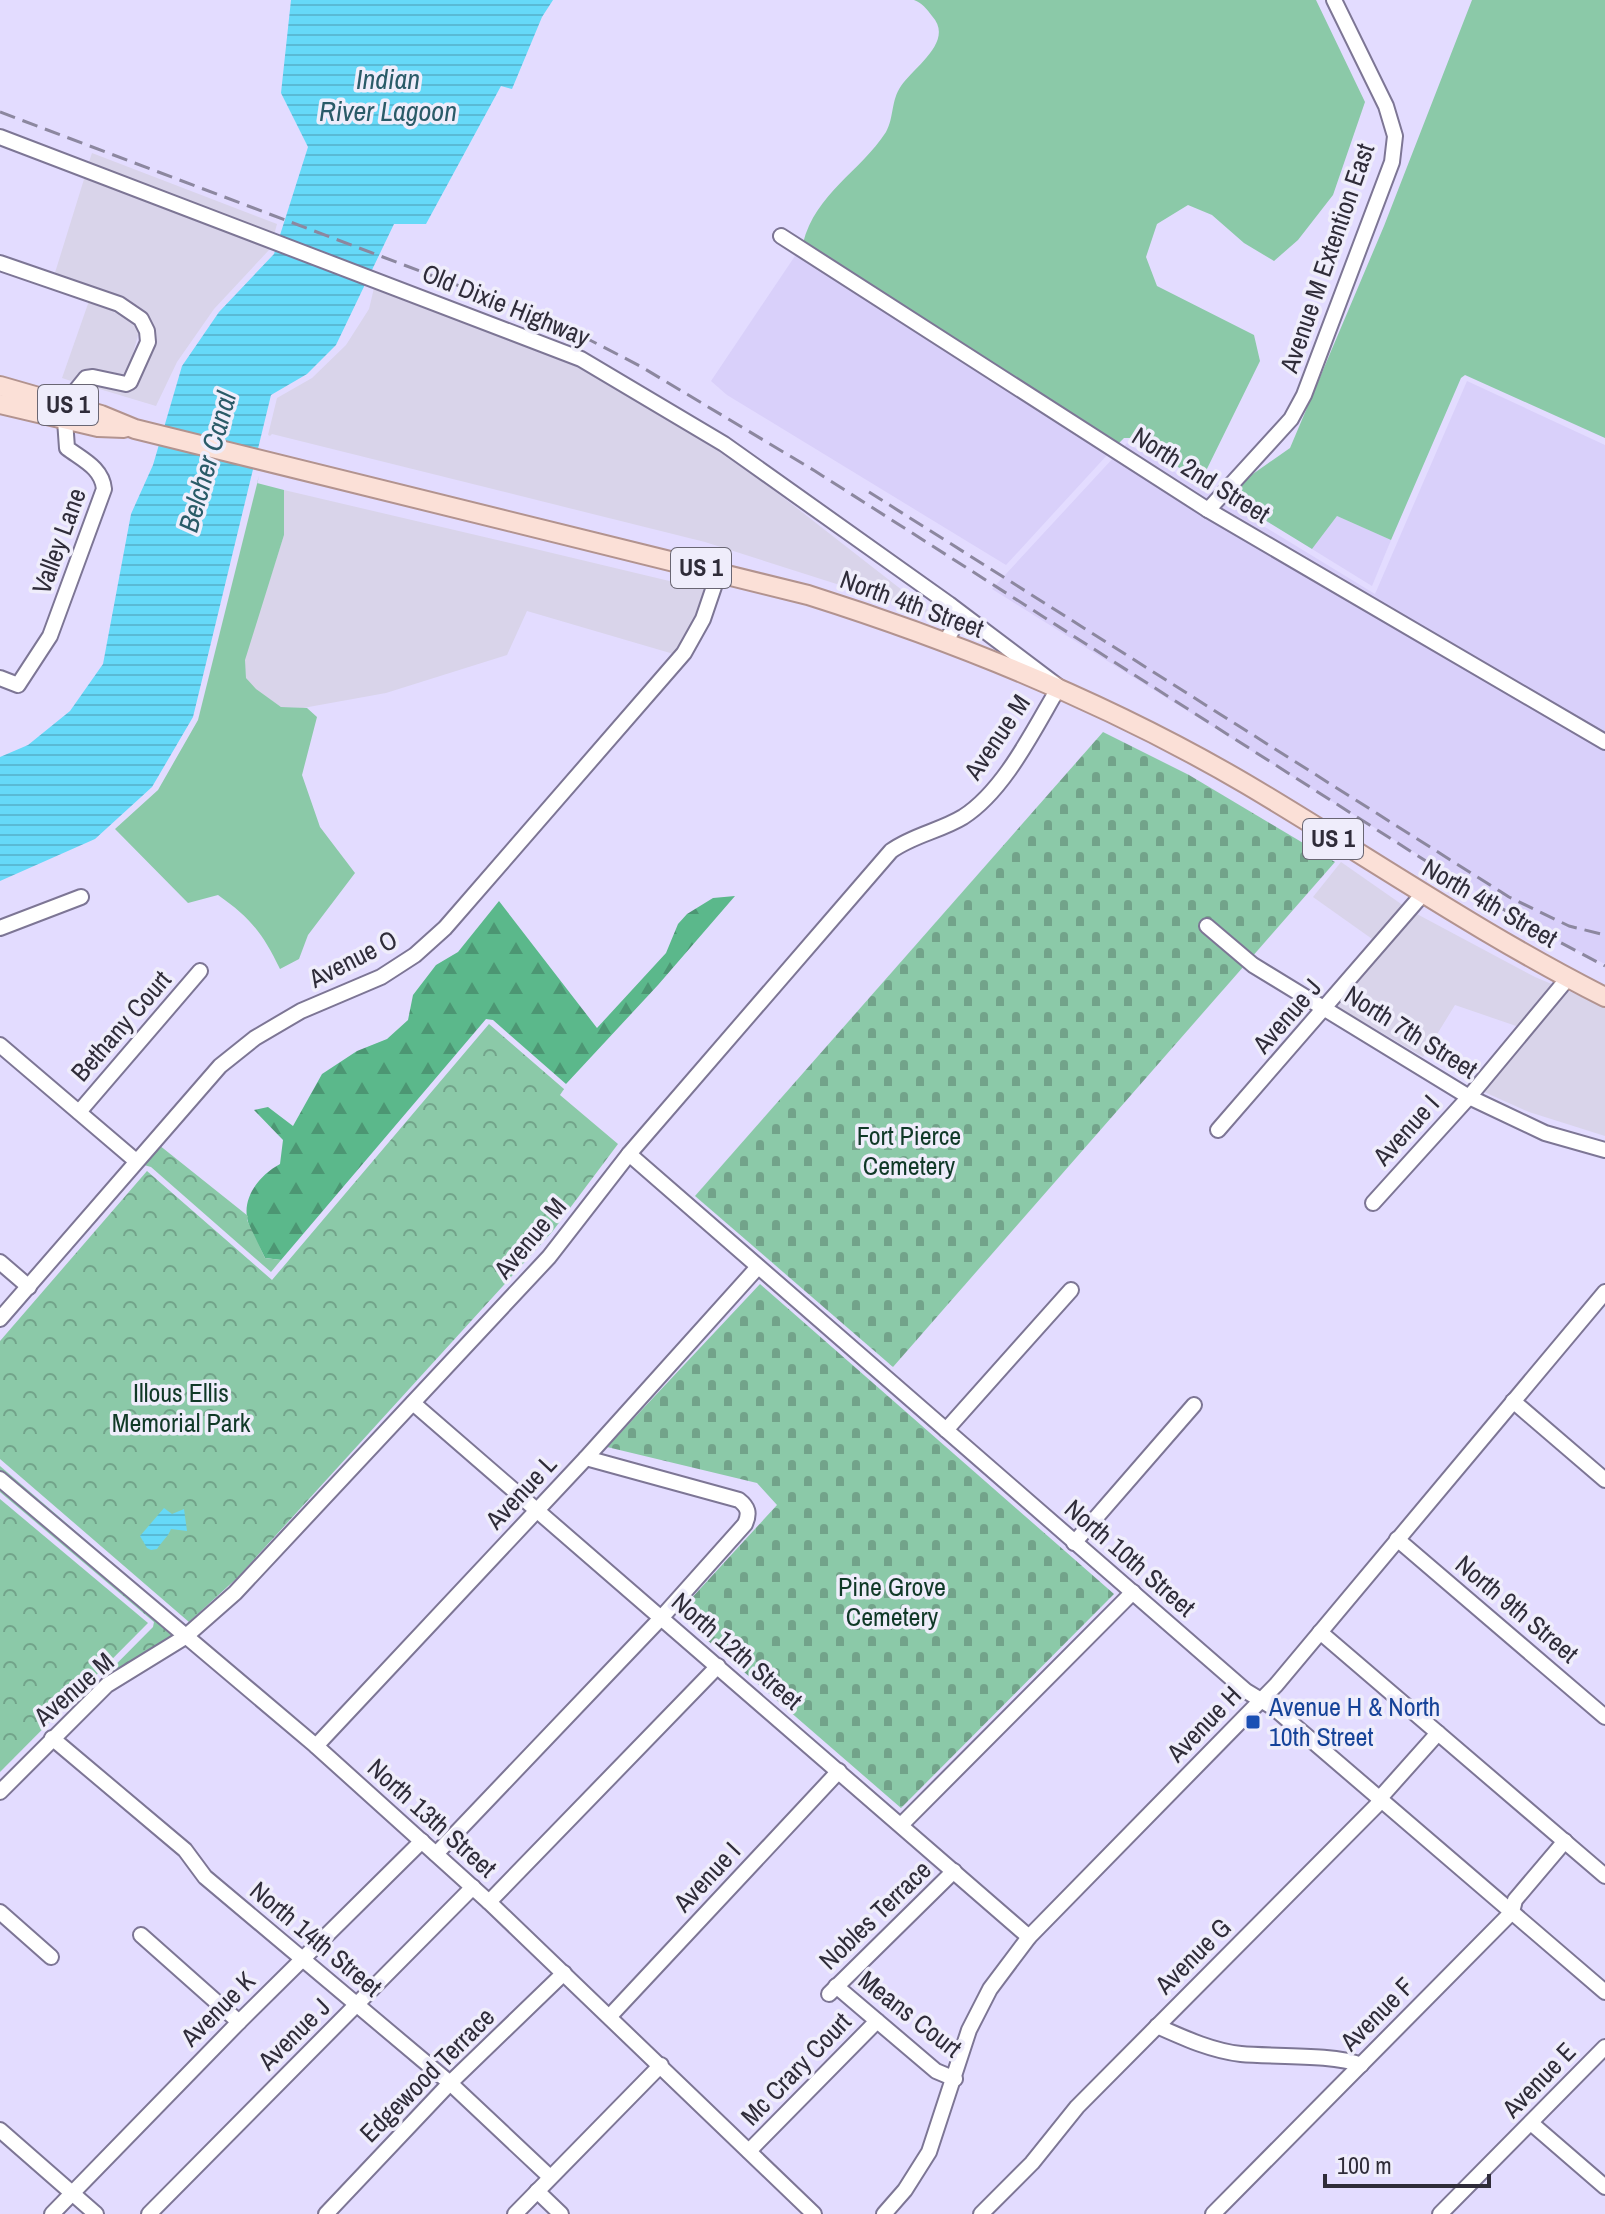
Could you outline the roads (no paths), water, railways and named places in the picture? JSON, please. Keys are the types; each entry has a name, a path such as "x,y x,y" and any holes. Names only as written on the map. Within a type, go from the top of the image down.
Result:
{"main road":[{"name":"US 1","path":"0,386 65,412"},
{"name":"US 1","path":"0,404 65,412"},
{"name":"North 4th Street","path":"65,412 101,415 135,429 808,595 945,642 1059,687 1246,784 1422,895 1605,997"}],"street":[{"name":"Avenue M Extention East","path":"1208,510 1291,419 1304,395 1392,162 1395,136 1386,106 1334,0"},
{"name":"Old Dixie Highway","path":"0,137 581,359 724,444 949,604 1059,687"},
{"name":"North 2nd Street","path":"781,236 1208,510 1605,742"},
{"path":"0,263 119,304 141,319 147,331 148,342 130,382 86,378 65,412"},
{"name":"Valley Lane","path":"0,678 18,685 50,636 104,489 99,472 67,448 65,412"},
{"name":"Avenue O","path":"0,1319 220,1066 255,1038 301,1011 381,977 415,955 445,928 684,653 703,619 719,572"},
{"path":"945,642 957,619 949,604"},
{"name":"Avenue M","path":"0,1792 107,1685 185,1637 235,1593 552,1254 629,1154 891,851 906,840 935,831 963,817 981,803 1024,746 1059,687"},
{"name":"Avenue J","path":"1218,1130 1422,895"},
{"path":"0,928 81,897"},
{"name":"North 7th Street","path":"1207,926 1253,965 1469,1097 1545,1133 1605,1150"},
{"name":"Bethany Court","path":"79,1112 200,971"},
{"name":"Avenue I","path":"1373,1203 1469,1097 1568,978"},
{"path":"0,1045 136,1161"},
{"name":"North 10th Street","path":"629,1154 1246,1691 1380,1798 1605,1992"},
{"path":"0,1262 29,1287"},
{"name":"Avenue L","path":"316,1746 586,1458 757,1268"},
{"path":"946,1430 1071,1290"},
{"name":"Avenue H","path":"884,2214 905,2190 929,2152 969,2030 990,1989 1029,1937 1261,1700 1605,1292"},
{"path":"1513,1401 1605,1480"},
{"name":"North 12th Street","path":"413,1403 1029,1937"},
{"path":"1074,1543 1194,1405"},
{"path":"436,1854 662,1617 745,1524 748,1509 739,1500 586,1458"},
{"name":"North 13th Street","path":"0,1479 316,1746 473,1887 814,2214"},
{"name":"North 9th Street","path":"1397,1539 1605,1717"},
{"path":"901,1825 1133,1592"},
{"path":"1320,1632 1605,1876"},
{"path":"489,1902 718,1666"},
{"name":"Avenue G","path":"981,2214 1032,2163 1077,2107 1377,1805 1438,1733"},
{"name":"North 14th Street","path":"52,1738 185,1850 198,1871 450,2083 550,2177"},
{"name":"Avenue I","path":"610,2016 839,1771"},
{"name":"Avenue K","path":"52,2214 239,2022 422,1841"},
{"name":"Avenue F","path":"1213,2214 1512,1912 1515,1900 1565,1841"},
{"name":"Nobles Terrace","path":"833,1990 954,1871"},
{"name":"Avenue J","path":"149,2214 473,1887"},
{"path":"0,1912 51,1957"},
{"path":"141,1935 239,2022"},
{"name":"Edgewood Terrace","path":"326,2214 450,2083 564,1973"},
{"name":"Means Court","path":"833,1990 877,2021 936,2071 955,2079"},
{"name":"Mc Crary Court","path":"749,2151 877,2021"},
{"path":"1157,2026 1195,2042 1237,2053 1361,2065"},
{"name":"Avenue E","path":"1440,2214 1605,2047"},
{"path":"515,2214 661,2065"},
{"path":"1531,2123 1605,2187"},
{"path":"0,2130 96,2214"},
{"path":"537,2191 561,2214"}],"water":[{"name":"Indian River Lagoon","path":"291,0 553,0 542,17 512,89 501,86 426,224 394,224 336,345 307,374 271,395 193,717 152,787 95,839 0,881 0,757 28,745 70,711 103,664 131,514 153,465 182,366 219,312 274,254 308,147 281,93"},
{"path":"164,1508 172,1514 184,1509 187,1531 171,1529 157,1549 151,1550 140,1536"}],"railway":[{"path":"0,112 499,301 584,337 640,366 815,471 1476,893 1605,966"},
{"path":"869,492 1509,897 1569,926 1605,935"}],"place":[{"name":"Avenue H & North 10th Street","path":"1253,1722"}],"water label":[{"name":"Belcher Canal","path":"207,462"}],"park label":[{"name":"Fort Pierce Cemetery","path":"909,1151"},
{"name":"Illous Ellis Memorial Park","path":"181,1408"},
{"name":"Pine Grove Cemetery","path":"892,1602"}]}
